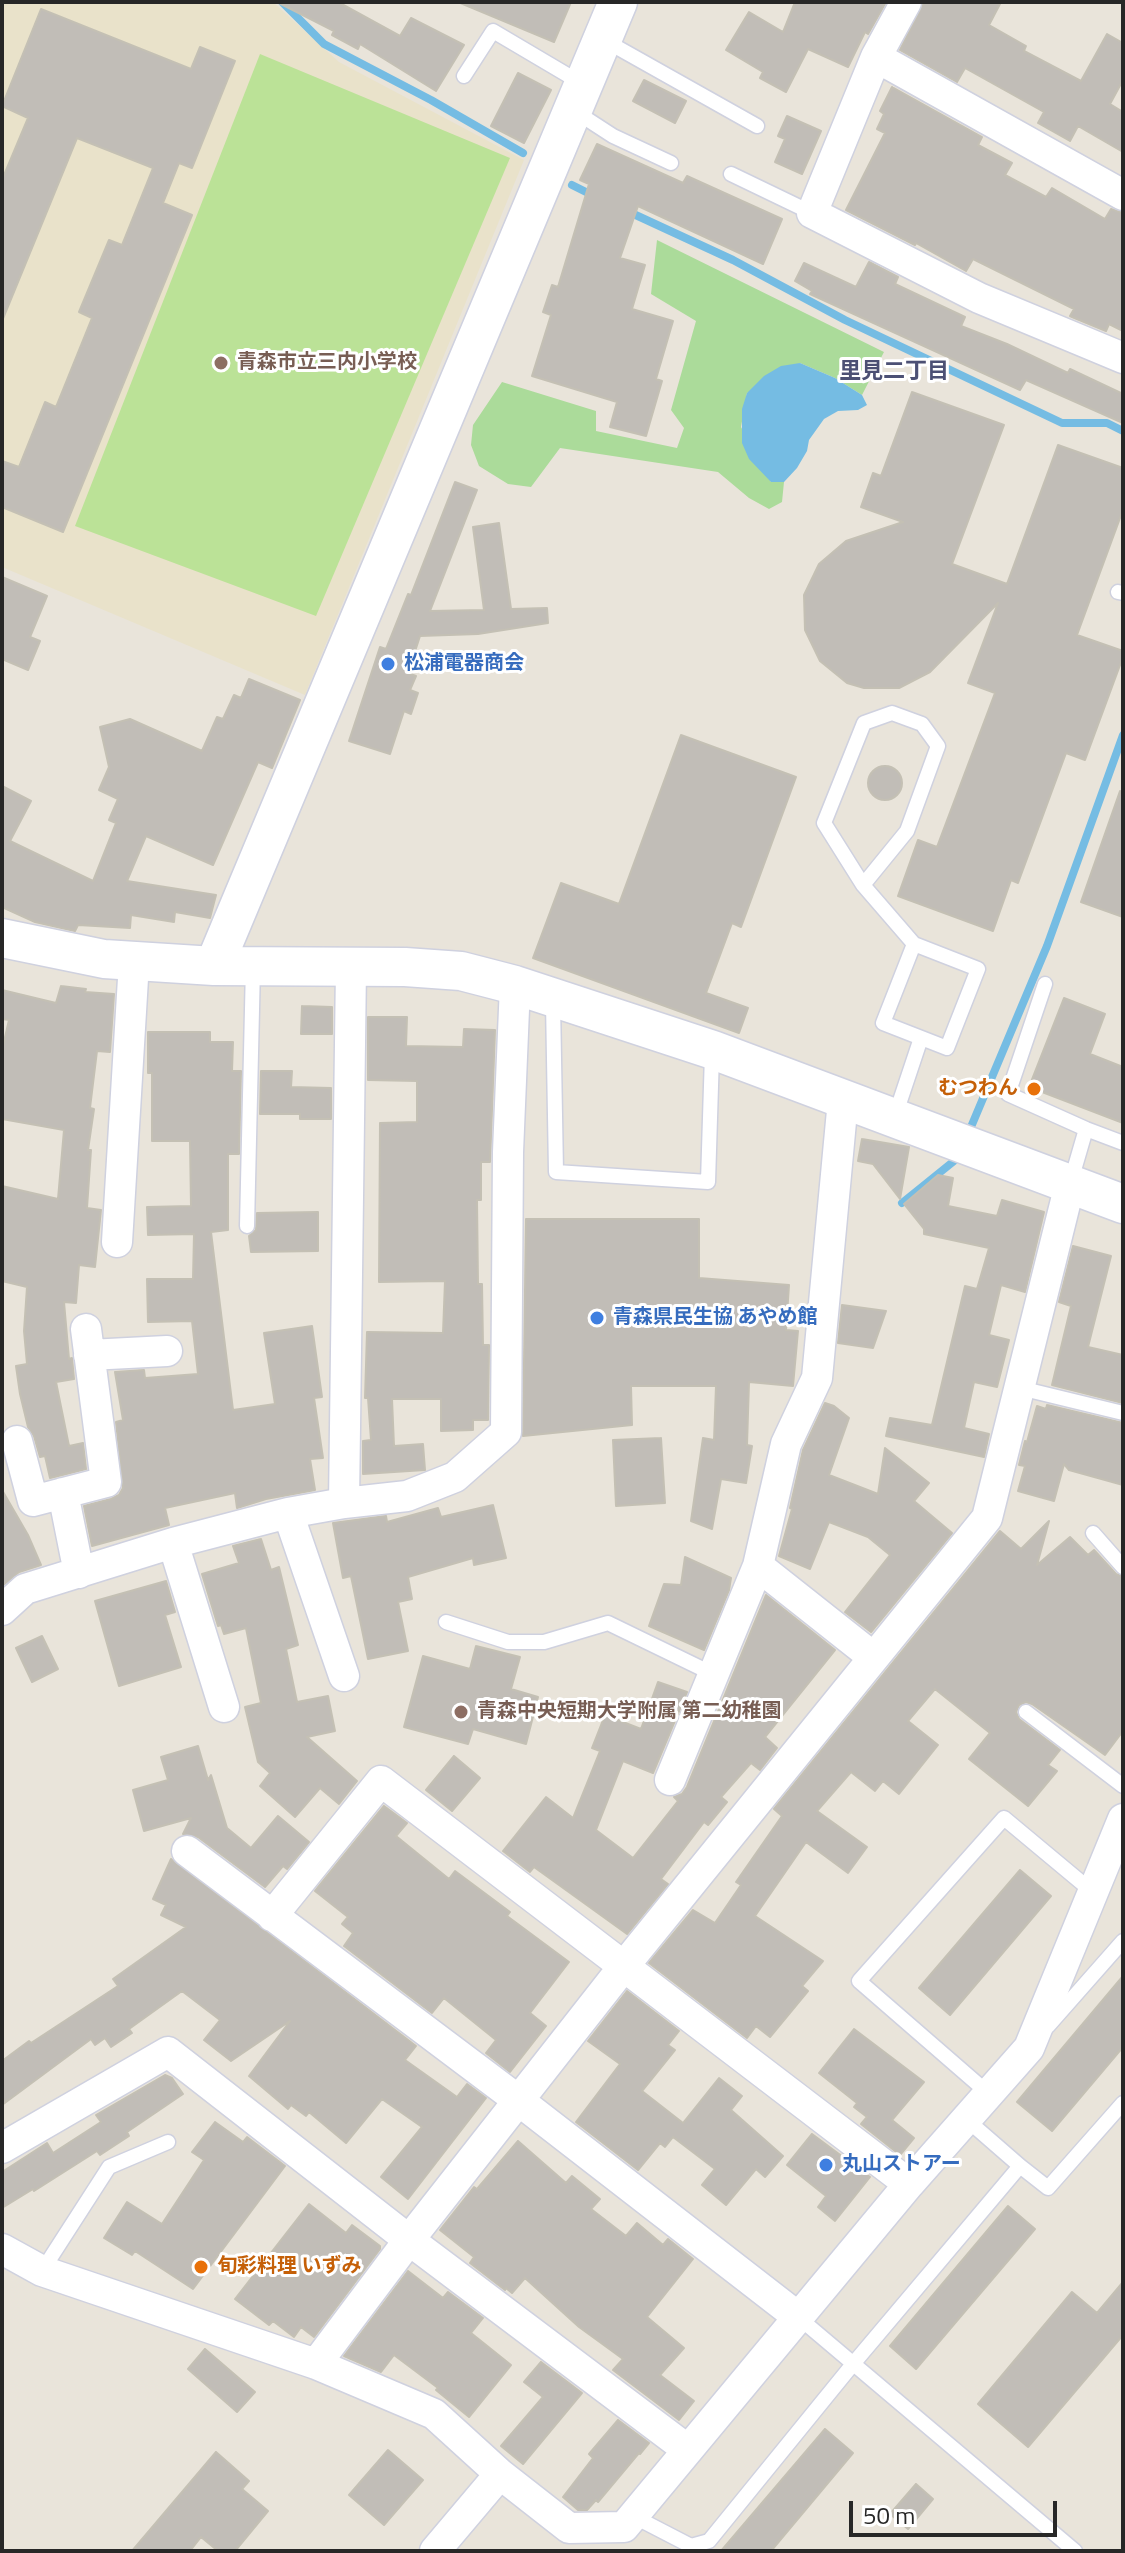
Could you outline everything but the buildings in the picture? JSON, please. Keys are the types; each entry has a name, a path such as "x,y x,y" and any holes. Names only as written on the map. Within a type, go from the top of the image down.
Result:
{"street":[{"path":"214,966 618,2"},
{"path":"906,2 876,57 812,213 979,298 1123,358"},
{"path":"876,57 1123,195"},
{"path":"2,938 104,959 134,962 214,966 405,967 461,971 515,985 713,1050 1123,1204"},
{"path":"117,1242 134,962"},
{"path":"344,1503 351,967"},
{"path":"2,1610 25,1589 173,1543 288,1513 407,1496 455,1477 506,1432 508,1152 515,985"},
{"path":"670,1780 758,1566 786,1444 817,1378 843,1100"},
{"path":"316,2364 624,1966 987,1518 1070,1184"},
{"path":"17,1441 33,1501 106,1482 87,1342 167,1351"},
{"path":"63,1493 79,1573"},
{"path":"288,1513 344,1676"},
{"path":"173,1543 224,1707"},
{"path":"758,1566 873,1657"},
{"path":"272,1916 381,1781 909,2184"},
{"path":"2,2249 42,2271 316,2364 434,2414 500,2474 569,2528 624,2527 909,2184 1029,2048 1123,1819"},
{"path":"187,1851 518,2100 798,2317"},
{"path":"2,2148 168,2052 409,2240 688,2450"},
{"path":"435,2551 500,2474"}],"lane":[{"path":"464,76 493,31 578,97 613,136 671,163"},
{"path":"603,39 757,126"},
{"path":"731,174 812,213"},
{"path":"863,885 907,831 938,746 922,724 892,713 864,723 824,823 863,885 914,944 978,969 947,1048 883,1023 914,944"},
{"path":"247,1226 253,966"},
{"path":"1045,984 1008,1094 1123,1143"},
{"path":"553,997 556,1172 708,1182 713,1050"},
{"path":"894,1119 921,1038"},
{"path":"1070,1184 1086,1129"},
{"path":"1020,1388 1123,1413"},
{"path":"1093,1533 1123,1567"},
{"path":"446,1622 508,1642 544,1642 608,1623 713,1674"},
{"path":"1026,1712 1123,1786"},
{"path":"988,2093 859,1981 1004,1818 1094,1893"},
{"path":"1029,2048 1123,1941"},
{"path":"966,2119 1048,2188 1123,2103"},
{"path":"42,2271 109,2167 168,2142"},
{"path":"633,2516 691,2546 709,2541 1020,2166"},
{"path":"798,2317 1075,2551"}],"shaded area":[{"name":"青森市立三内小学校","path":"2,2 273,2 339,62 524,160 305,695 2,567"}],"green space":[{"path":"260,54 510,158 316,616 75,526"},
{"path":"657,240 884,352 862,395 835,378 800,363 747,393 741,427 771,482 784,482 782,502 769,509 749,498 718,472 560,448 531,487 508,484 479,466 471,445 473,425 502,382 596,411 596,431 677,448 684,428 671,410 696,321 651,294"}],"water":[{"path":"800,363 835,378 862,395 867,405 858,410 838,411 824,419 809,440 807,451 797,468 784,482 771,482 749,459 742,443 742,409 747,393 764,376 781,366"}],"waterway":[{"path":"282,2 324,44 523,153"},
{"path":"572,185 596,197"},
{"path":"627,211 733,260 845,320 1062,423 1107,423 1123,431"},
{"path":"971,1127 1047,946 1123,735"},
{"path":"902,1203 954,1161"}],"place":[{"name":"青森市立三内小学校","path":"221,363"},
{"name":"松浦電器商会","path":"388,664"},
{"name":"むつわん","path":"1034,1089"},
{"name":"青森県民生協 あやめ館","path":"597,1318"},
{"name":"青森中央短期大学附属 第二幼稚園","path":"461,1712"},
{"name":"丸山ストアー","path":"826,2165"},
{"name":"旬彩料理 いずみ","path":"201,2267"}],"district":[{"name":"里見二丁目","path":"894,373"}]}
